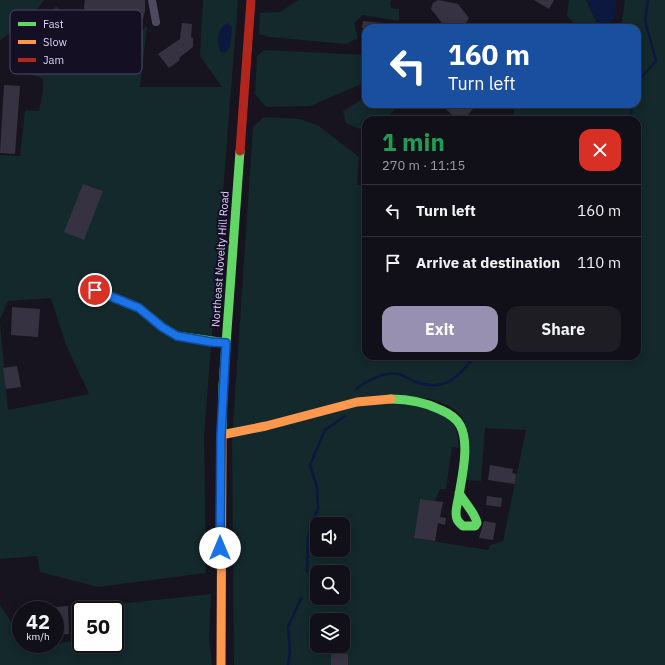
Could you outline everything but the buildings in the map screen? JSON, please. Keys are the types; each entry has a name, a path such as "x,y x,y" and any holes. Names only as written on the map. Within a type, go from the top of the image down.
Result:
{"main road":[{"name":"Northeast Novelty Hill Road","path":"221,665 221,435 226,343 251,0"},
{"path":"95,290 139,308 162,327 177,336 226,343"},
{"path":"221,435 265,426 352,403 386,400 420,402 441,409 454,418 460,426 464,446 459,493"}],"street":[{"path":"152,0 156,22"}],"green space":[{"path":"0,0 44,0 37,10 10,10 10,33 0,41"},
{"path":"203,0 238,0 204,436 206,573 98,587 40,572 37,556 0,559 0,322 8,410 89,394 66,345 51,298 8,301 0,319 0,155 20,156 25,110 39,111 43,91 43,78 28,74 141,74 140,87 222,87 200,56"},
{"path":"298,0 393,0 390,1 391,8 399,9 399,21 363,15 354,23 358,38 346,44 270,37 259,34 260,13 280,12"},
{"path":"569,0 586,0 596,21 600,24 574,24 567,16"},
{"path":"625,0 665,0 665,665 234,665 232,440 253,127 264,117 300,119 319,126 359,157 357,185 362,185 362,360 641,360 641,116 513,116 514,108 641,108 641,24 622,24","holes":["429,398 449,406 458,412 467,429 468,449 465,480 481,481 485,428 526,430 503,541 490,545 488,550 414,538 420,499 435,501 440,489 446,489 452,447 459,448 458,436 452,422 441,412 401,402"]},
{"path":"56,6 60,10 53,10"},
{"path":"147,26 142,70 142,30"},
{"path":"264,50 362,55 362,84 310,106 266,107 255,94 257,56"},
{"path":"362,99 362,108 395,108 389,116 362,116 362,128 360,129 346,123 343,111"},
{"path":"211,594 209,638 212,665 0,665 0,605 12,623 12,653 64,653 64,642 71,641 72,639 72,653 124,653 124,603"}],"water":[{"path":"586,0 616,0 617,7 611,24 600,24 592,13"},
{"path":"228,23 232,28 230,47 225,53 220,51 218,36 221,28"}],"waterway":[{"path":"641,78 656,61 645,20 648,0"},
{"path":"630,116 632,108"},
{"path":"356,389 376,377 394,373 426,385 443,384 456,377 472,360"},
{"path":"307,572 308,537 318,507 317,487 310,465 325,430 345,416"},
{"path":"288,665 290,652 288,627 301,598"}],"traffic: fast":[{"path":"222,436 223,386 240,151"},
{"path":"95,290 139,308 162,327 177,336 226,343"},
{"path":"391,399 411,400 429,405 444,411 458,422 463,432 465,450 462,479 460,487 456,510 456,516 458,521 463,526 475,526 477,523 476,519 459,493"}],"traffic: slow":[{"path":"221,435 266,426 357,402 391,399"},
{"path":"221,665 222,436"}],"traffic: jam":[{"path":"240,151 251,0"}],"route":[{"path":"95,290 139,308 162,327 177,336 226,343 221,435 220,548"}]}
